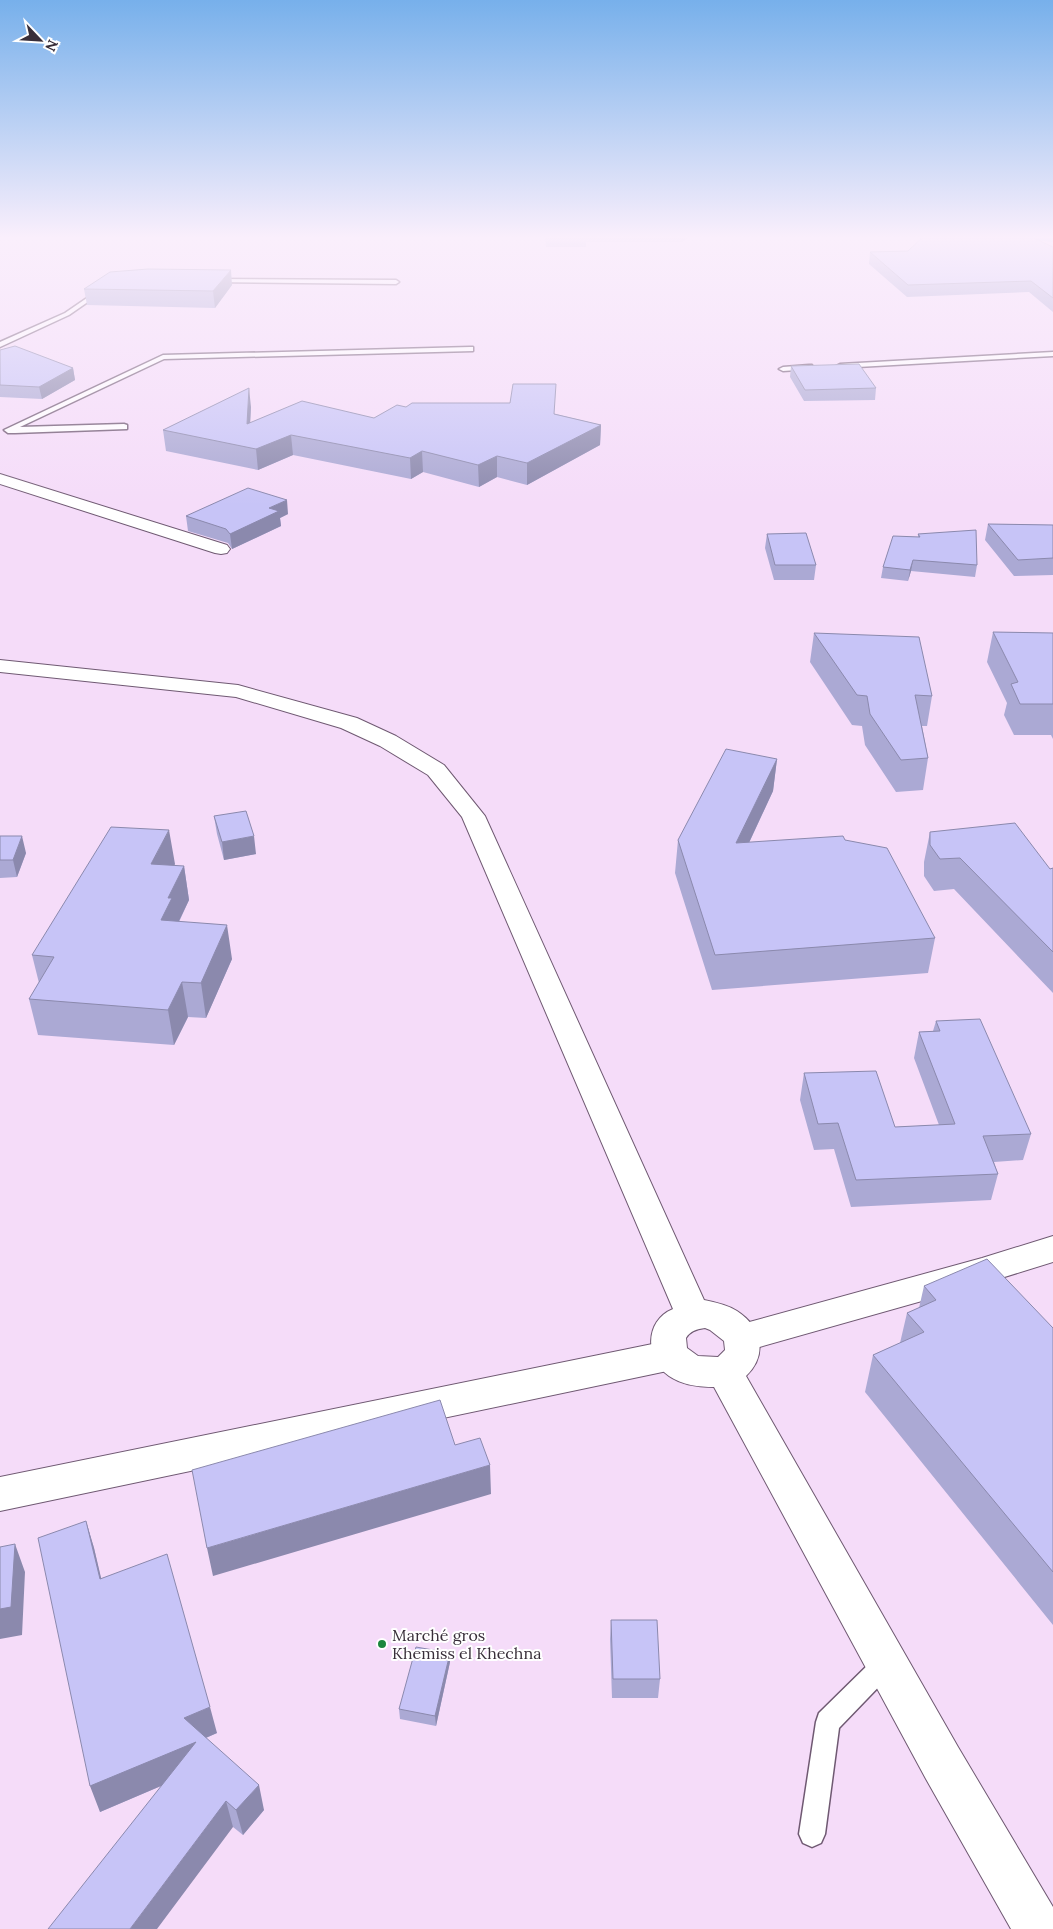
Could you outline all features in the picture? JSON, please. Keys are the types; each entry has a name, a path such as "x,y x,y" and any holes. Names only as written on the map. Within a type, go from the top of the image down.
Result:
{"main road":[{"path":"0,479 221,550"},
{"path":"0,666 238,691 349,723 388,741 436,770 473,816 692,1315"},
{"path":"1038,1929 886,1663 733,1355 738,1330 718,1316 692,1315 681,1319 670,1333 668,1344 672,1355 680,1365 692,1371 711,1374 733,1355 1053,1248"},
{"path":"0,1494 672,1355"}],"lane":[{"path":"0,345 43,325"},
{"path":"4,430 163,357 470,348"},
{"path":"832,366 1053,354"},
{"path":"783,369 822,367"},
{"path":"4,430 124,427"},
{"path":"812,1834 828,1722 886,1663"}],"building":[{"path":"15,346 73,368 39,387 0,385 0,350"},
{"path":"859,364 876,388 805,390 791,366"},
{"path":"513,384 556,384 554,414 601,425 527,463 497,456 478,465 422,451 410,458 291,435 256,449 163,430 249,388 247,424 302,401 374,418 397,405 406,407 412,403 510,403"},
{"path":"248,488 287,500 269,508 279,511 230,534 226,529 186,516"},
{"path":"988,524 1053,525 1053,558 1018,560"},
{"path":"976,530 977,565 913,560 910,570 883,567 893,536 920,537 918,534"},
{"path":"806,533 816,565 775,565 767,534"},
{"path":"993,632 1053,633 1053,704 1020,704 1011,684 1018,682"},
{"path":"814,633 919,637 932,696 915,695 928,758 901,760 870,714 867,696 857,695"},
{"path":"726,749 777,759 736,843 843,836 845,840 887,848 935,938 715,955 678,840"},
{"path":"246,811 254,836 222,842 214,816"},
{"path":"1015,823 1050,869 1053,868 1053,952 960,858 940,859 930,845 930,832"},
{"path":"111,827 169,830 151,864 184,866 168,898 172,898 161,920 227,925 201,983 182,982 168,1010 29,999 54,957 32,955"},
{"path":"0,836 22,836 13,860 0,860"},
{"path":"980,1019 1031,1134 983,1136 998,1174 856,1180 838,1123 818,1124 804,1073 876,1071 895,1127 955,1124 919,1032 940,1031 936,1021"},
{"path":"987,1259 1053,1328 1053,1572 873,1355 924,1332 907,1313 936,1300 924,1286"},
{"path":"440,1400 455,1445 480,1438 490,1465 207,1548 192,1470"},
{"path":"86,1521 100,1579 167,1554 210,1707 184,1718 259,1785 236,1810 226,1801 130,1929 48,1929 196,1742 90,1786 38,1538"},
{"path":"15,1544 11,1607 0,1609 0,1547"},
{"path":"611,1620 657,1620 660,1679 613,1679"},
{"path":"416,1647 450,1653 435,1716 399,1709"}],"place":[{"name":"Marché gros Khemiss el Khechna","path":"382,1644"}]}
